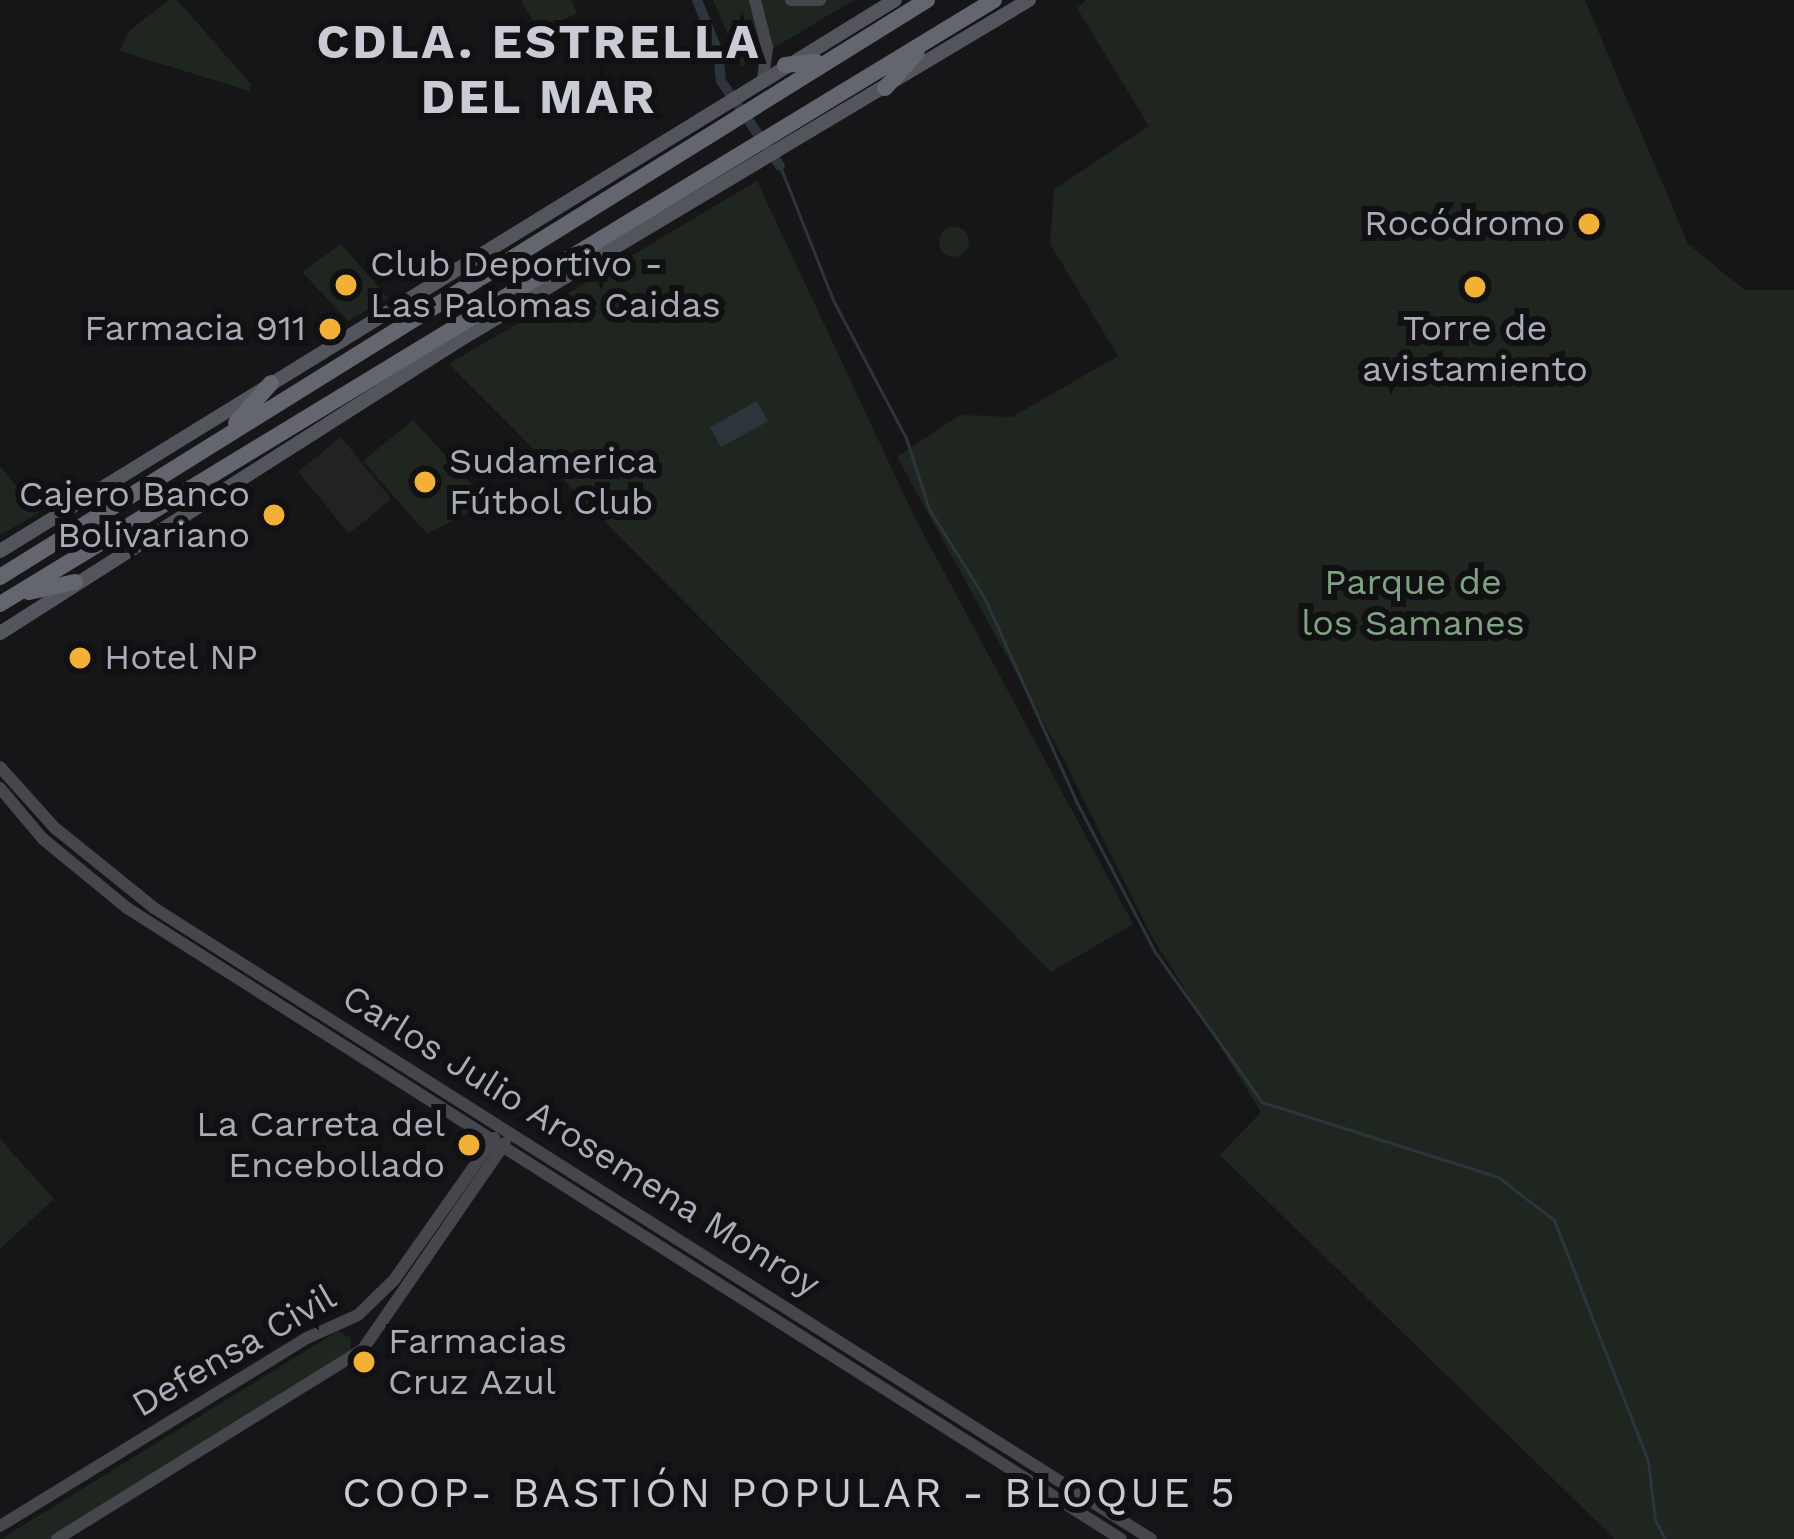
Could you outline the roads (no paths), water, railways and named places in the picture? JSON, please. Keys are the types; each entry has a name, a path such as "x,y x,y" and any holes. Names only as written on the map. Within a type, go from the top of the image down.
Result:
{"highway":[{"path":"0,577 222,439 758,88 828,59 927,0"},
{"path":"5,601 780,140 994,0"},
{"path":"885,88 932,38"},
{"path":"785,65 828,59"},
{"path":"222,439 271,383"},
{"path":"5,601 75,582"}],"main road":[{"path":"755,0 767,47 758,88"},
{"path":"791,0 820,0"},
{"path":"758,88 785,65 895,0"},
{"path":"780,140 885,88 1029,0"},
{"path":"0,550 719,116"},
{"path":"0,633 746,160"},
{"name":"Carlos Julio Arosemena Monroy","path":"0,767 55,828 154,908 1151,1539"},
{"name":"Carlos Julio Arosemena Monroy","path":"0,788 43,839 127,908 1121,1539"},
{"name":"Defensa Civil","path":"57,1539 363,1349 506,1130"},
{"name":"Defensa Civil","path":"0,1526 307,1338 348,1322 394,1280 498,1143"}],"waterway":[{"path":"697,0 718,52 721,81 780,166"},
{"path":"780,166 833,300 906,438 929,509 984,597 1076,801 1155,952 1262,1102 1498,1177 1554,1220 1648,1461 1655,1520 1665,1539"}],"place":[{"name":"Rocódromo","path":"1589,224"},
{"name":"Club Deportivo - Las Palomas Caidas","path":"346,285"},
{"name":"Torre de avistamiento","path":"1475,287"},
{"name":"Farmacia 911","path":"330,329"},
{"name":"Sudamerica Fútbol Club","path":"425,482"},
{"name":"Cajero Banco Bolivariano","path":"274,515"},
{"name":"Hotel NP","path":"80,658"},
{"name":"La Carreta del Encebollado","path":"469,1145"},
{"name":"Farmacias Cruz Azul","path":"364,1362"}],"district":[{"name":"CDLA. ESTRELLA DEL MAR","path":"539,68"},
{"name":"COOP- BASTIÓN POPULAR - BLOQUE 5","path":"790,1493"}],"park label":[{"name":"Parque de los Samanes","path":"1413,602"}]}
